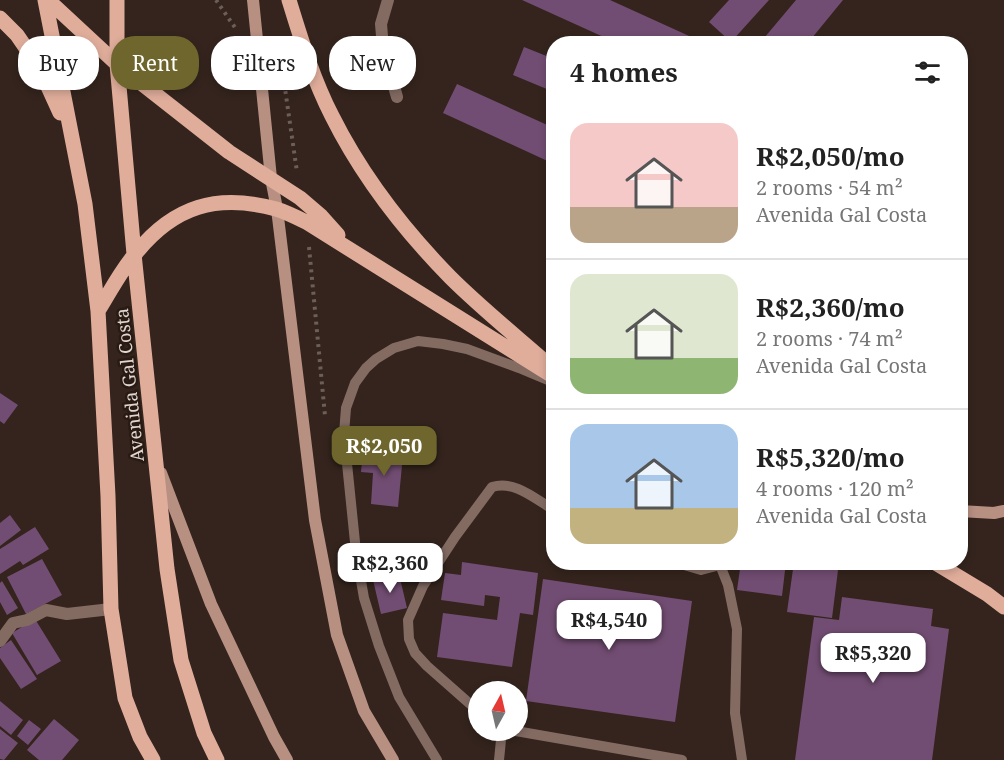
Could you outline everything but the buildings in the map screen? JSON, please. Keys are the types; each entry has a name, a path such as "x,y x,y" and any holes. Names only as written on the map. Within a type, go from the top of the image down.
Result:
{"main road":[{"path":"46,0 111,59"},
{"path":"46,0 85,204 98,311 108,496 111,609 125,698 140,737 153,760"},
{"name":"Avenida Gal Costa","path":"117,0 117,36"},
{"path":"253,0 271,178 277,209 315,520 337,635 364,711 393,760"},
{"path":"289,0 314,77 331,115 355,157 388,206 417,242 452,278 546,362"},
{"path":"0,18 17,35 39,67 73,145"},
{"name":"Avenida Gal Costa","path":"119,90 167,569 181,660 204,733 217,760"},
{"path":"150,90 229,152 300,198 321,216 352,251"},
{"path":"98,311 134,254 156,230 180,214 210,203 237,201 277,209 306,222 546,372"},
{"path":"157,464 211,604 287,760"},
{"path":"968,511 994,513 1004,511"},
{"path":"947,570 1004,607"}],"street":[{"path":"388,0 381,24 383,48 397,97"},
{"path":"0,641 13,623 27,620 46,610 67,614 111,609"}],"lane":[{"path":"437,760 399,697 379,646 364,598 356,552 344,434 346,408 355,383 376,358 394,348 418,341 466,349 546,379"},
{"path":"468,702 415,653 409,639 408,620 430,576 454,537 492,488 505,485 516,487 546,505"},
{"path":"722,570 728,585 737,630 735,712 742,760"},
{"path":"528,733 682,760"},
{"path":"499,760 501,741"}],"path":[{"path":"216,0 237,31 256,30"},
{"path":"285,90 300,198"},
{"path":"306,222 325,417"}]}
